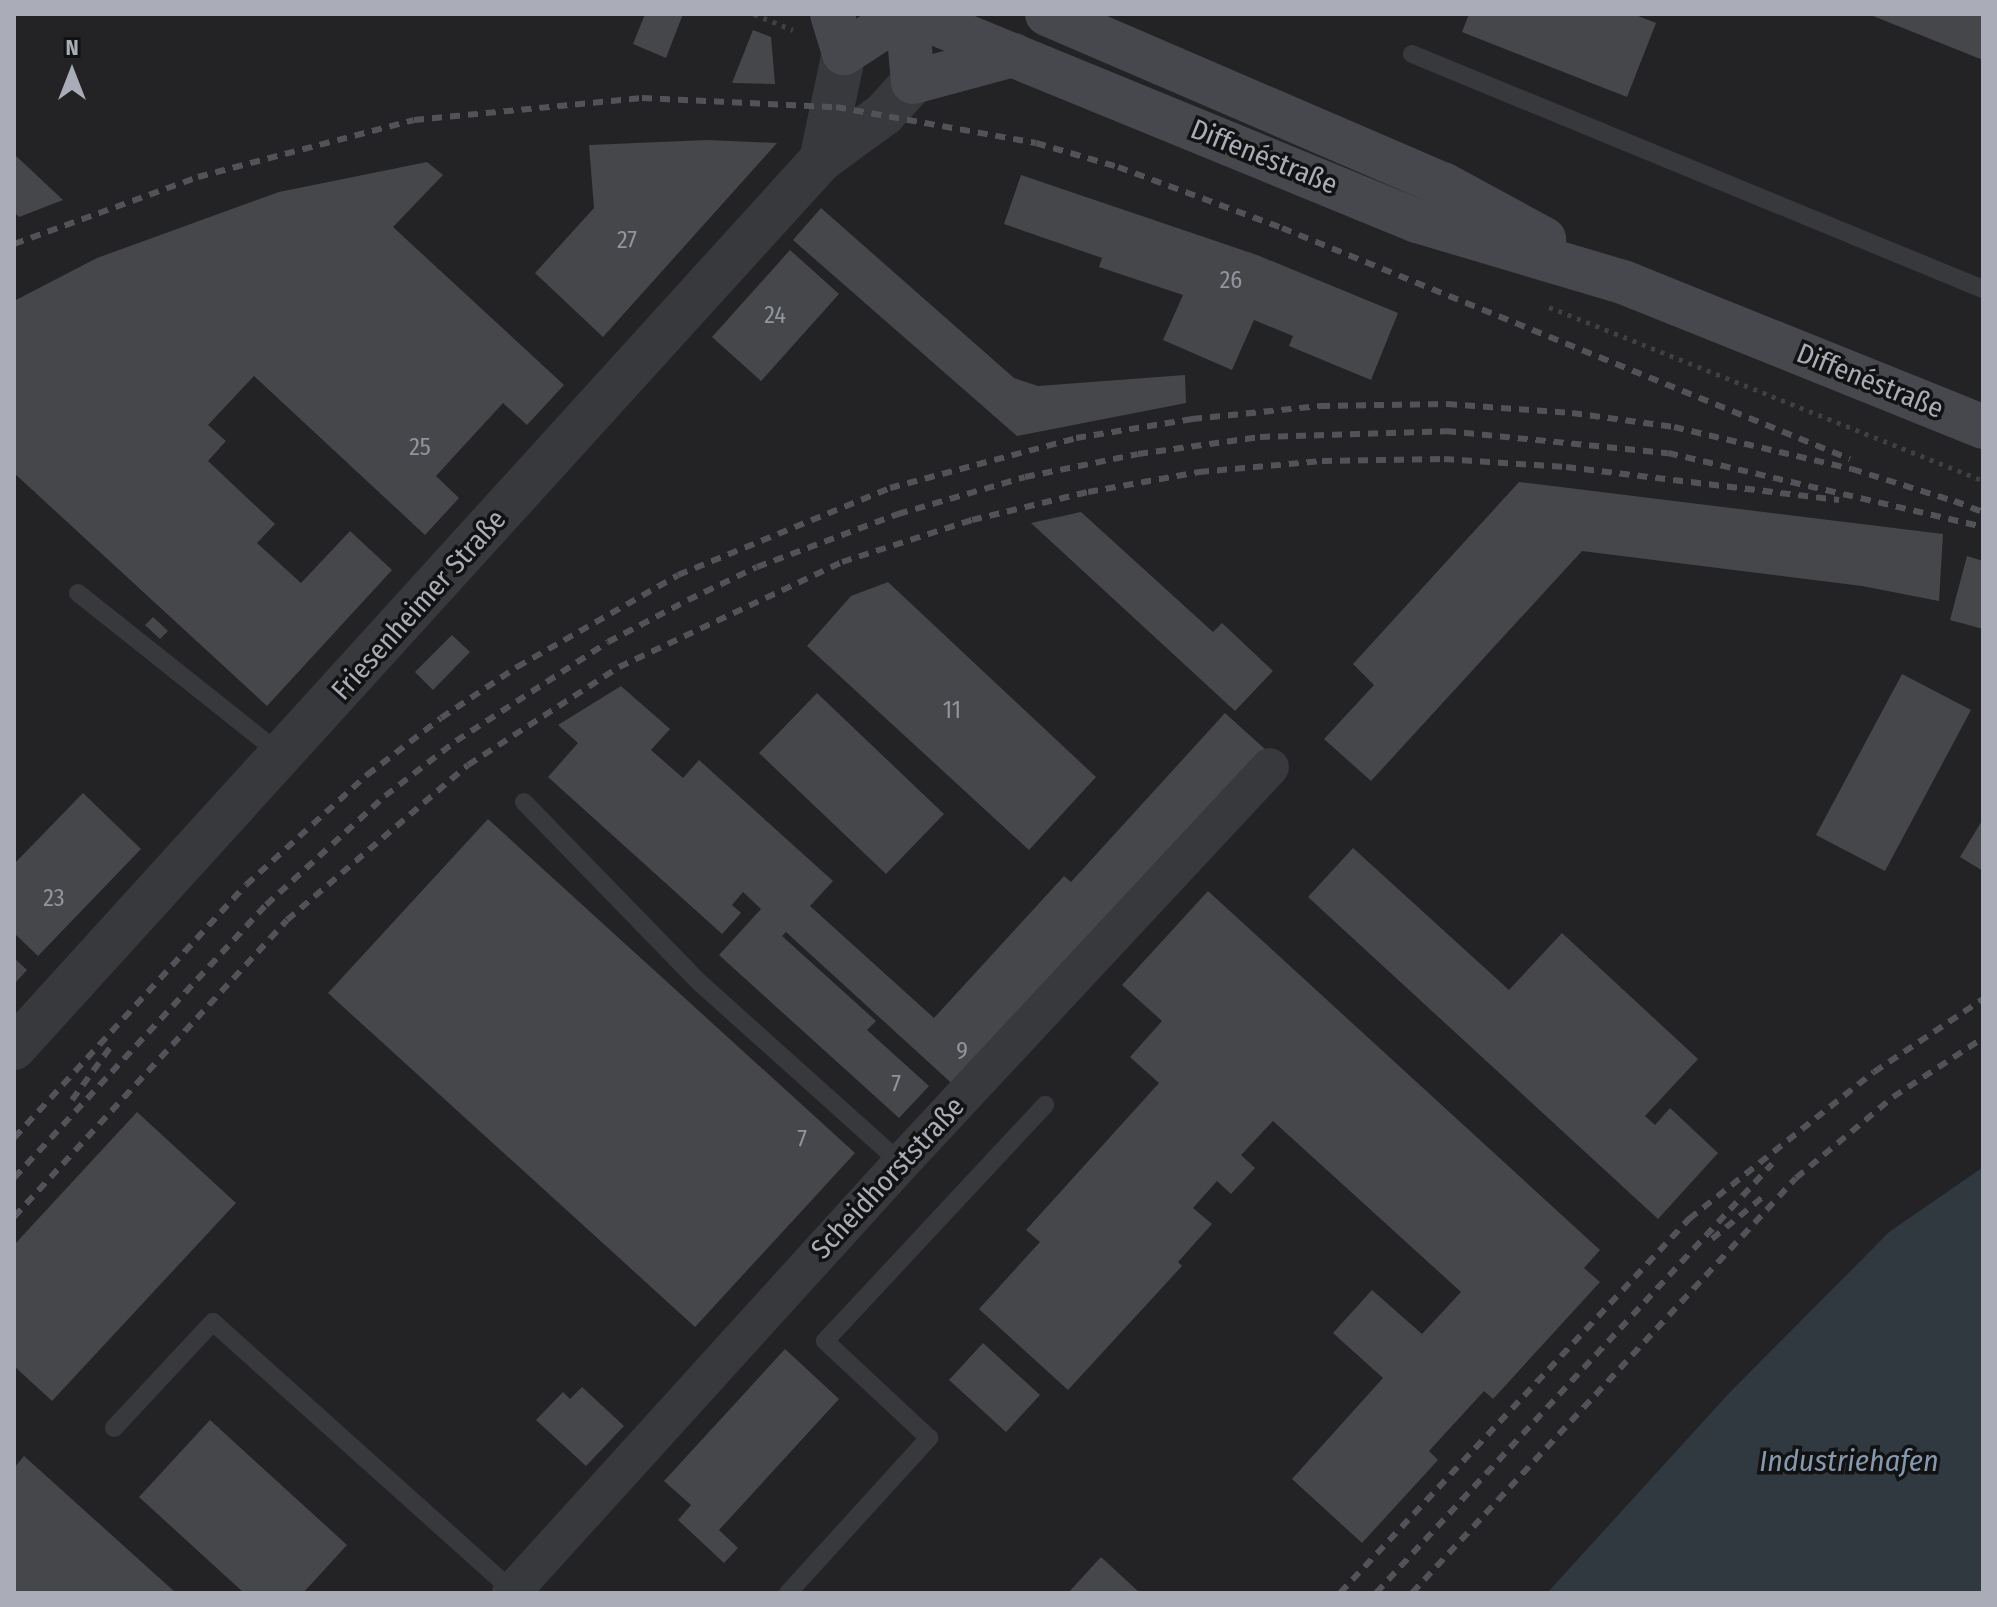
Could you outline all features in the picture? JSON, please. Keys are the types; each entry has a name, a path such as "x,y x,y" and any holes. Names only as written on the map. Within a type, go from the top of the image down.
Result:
{"main road":[{"path":"838,34 908,14 913,82 1013,55"},
{"name":"Diffenéstraße","path":"908,14 1417,221 1623,282 1983,427"},
{"name":"Diffenéstraße","path":"1047,14 1445,185 1623,282"}],"street":[{"path":"821,160 838,34"},
{"name":"Friesenheimer Straße","path":"14,1048 821,160 884,114 913,82"},
{"name":"Scheidhorststraße","path":"512,1592 901,1163 1270,767"}],"lane":[{"path":"1412,54 1983,289"},
{"path":"78,593 282,755"},
{"path":"524,802 699,982 901,1163"},
{"path":"788,1593 929,1438 825,1341 1045,1105"},
{"path":"114,1428 213,1322 512,1592"}],"shaded area":[{"path":"14,14 1983,14 1983,1167 1889,1232 1730,1392 1547,1593 14,1593"}],"water":[{"name":"Industriehafen","path":"1983,1167 1983,1593 1547,1593 1730,1392 1889,1232"}],"building":[{"path":"645,14 683,14 666,58 633,44"},
{"path":"1469,14 1633,14 1656,23 1627,97 1462,32"},
{"path":"1868,14 1983,14 1983,60"},
{"path":"753,30 771,37 775,84 732,83"},
{"path":"707,140 777,143 603,337 535,273 594,208 589,145"},
{"path":"14,154 63,200 19,217 14,212"},
{"path":"427,162 443,175 393,227 564,385 527,425 503,403 436,476 459,498 425,535 254,376 208,425 226,441 208,461 275,524 257,543 301,583 350,531 392,570 267,706 14,473 14,301 97,258 279,192"},
{"path":"1021,175 1257,255 1398,313 1371,380 1289,346 1293,336 1254,320 1232,370 1163,340 1183,295 1099,267 1102,258 1004,224"},
{"path":"821,208 1014,378 1038,386 1185,375 1186,403 1017,436 793,240"},
{"path":"790,250 839,294 761,381 712,337"},
{"path":"1519,482 1943,534 1939,601 1862,586 1582,551 1371,781 1324,739 1374,685 1353,664"},
{"path":"1081,512 1213,632 1222,623 1273,671 1235,711 1031,523"},
{"path":"1967,556 1983,561 1983,629 1950,620"},
{"path":"888,582 1096,777 1029,850 807,646 851,596"},
{"path":"153,617 168,631 160,639 145,625"},
{"path":"452,635 470,652 433,690 415,672"},
{"path":"1902,674 1971,710 1885,871 1816,835"},
{"path":"621,686 670,729 651,750 683,778 699,760 833,881 810,906 934,1018 1064,876 1071,882 1225,713 1267,751 959,1090 786,932 782,936 876,1021 867,1030 929,1086 899,1118 719,955 761,909 743,892 732,905 741,913 722,934 548,777 578,743 558,725"},
{"path":"817,693 944,814 886,874 759,753"},
{"path":"83,793 141,849 38,956 14,933 14,864"},
{"path":"488,819 855,1153 695,1327 328,993"},
{"path":"1983,819 1983,871 1960,857"},
{"path":"1353,848 1509,990 1562,933 1698,1059 1645,1116 1655,1125 1670,1108 1718,1153 1658,1219 1308,897"},
{"path":"1208,891 1600,1250 1584,1268 1600,1282 1493,1399 1484,1391 1429,1451 1438,1460 1362,1543 1292,1479 1383,1378 1333,1333 1372,1290 1422,1334 1461,1292 1273,1121 1241,1155 1255,1168 1231,1194 1217,1181 1193,1208 1212,1224 1178,1262 1182,1266 1068,1390 979,1309 1040,1242 1026,1230 1159,1083 1130,1057 1162,1021 1122,985"},
{"path":"14,958 27,970 14,984"},
{"path":"137,1112 236,1203 52,1401 14,1366 14,1245"},
{"path":"983,1343 1040,1395 1006,1432 949,1380"},
{"path":"785,1349 839,1399 719,1530 738,1548 724,1563 678,1520 691,1505 664,1481"},
{"path":"582,1387 624,1426 586,1466 536,1420 563,1392 570,1399"},
{"path":"210,1420 347,1545 303,1593 244,1593 139,1497"},
{"path":"24,1456 176,1593 14,1593 14,1468"},
{"path":"1101,1557 1140,1593 1068,1593"}],"railway":[{"path":"14,244 198,177 414,120 642,98 836,107 1036,143 1118,167 1282,228 1850,459"},
{"path":"14,1138 246,885 367,775 441,718 517,667 678,575 890,488 1076,438 1192,419 1320,406 1447,404 1572,413 1674,427 1852,469 1963,504"},
{"path":"14,1178 266,905 385,796 456,741 608,642 688,600 757,567 898,514 1025,477 1138,454 1260,437 1446,431 1668,453 1983,527"},
{"path":"14,1217 287,920 468,765 619,667 842,562 972,520 1088,492 1199,472 1322,461 1444,459 1566,467 1839,500"},
{"path":"1954,501 1983,512"},
{"path":"1340,1593 1689,1219 1874,1072 1983,999"},
{"path":"1412,1593 1796,1178 1893,1097 1983,1038"},
{"path":"72,1100 112,1045"},
{"path":"1376,1593 1772,1164"},
{"path":"1712,1239 1764,1196"}]}
